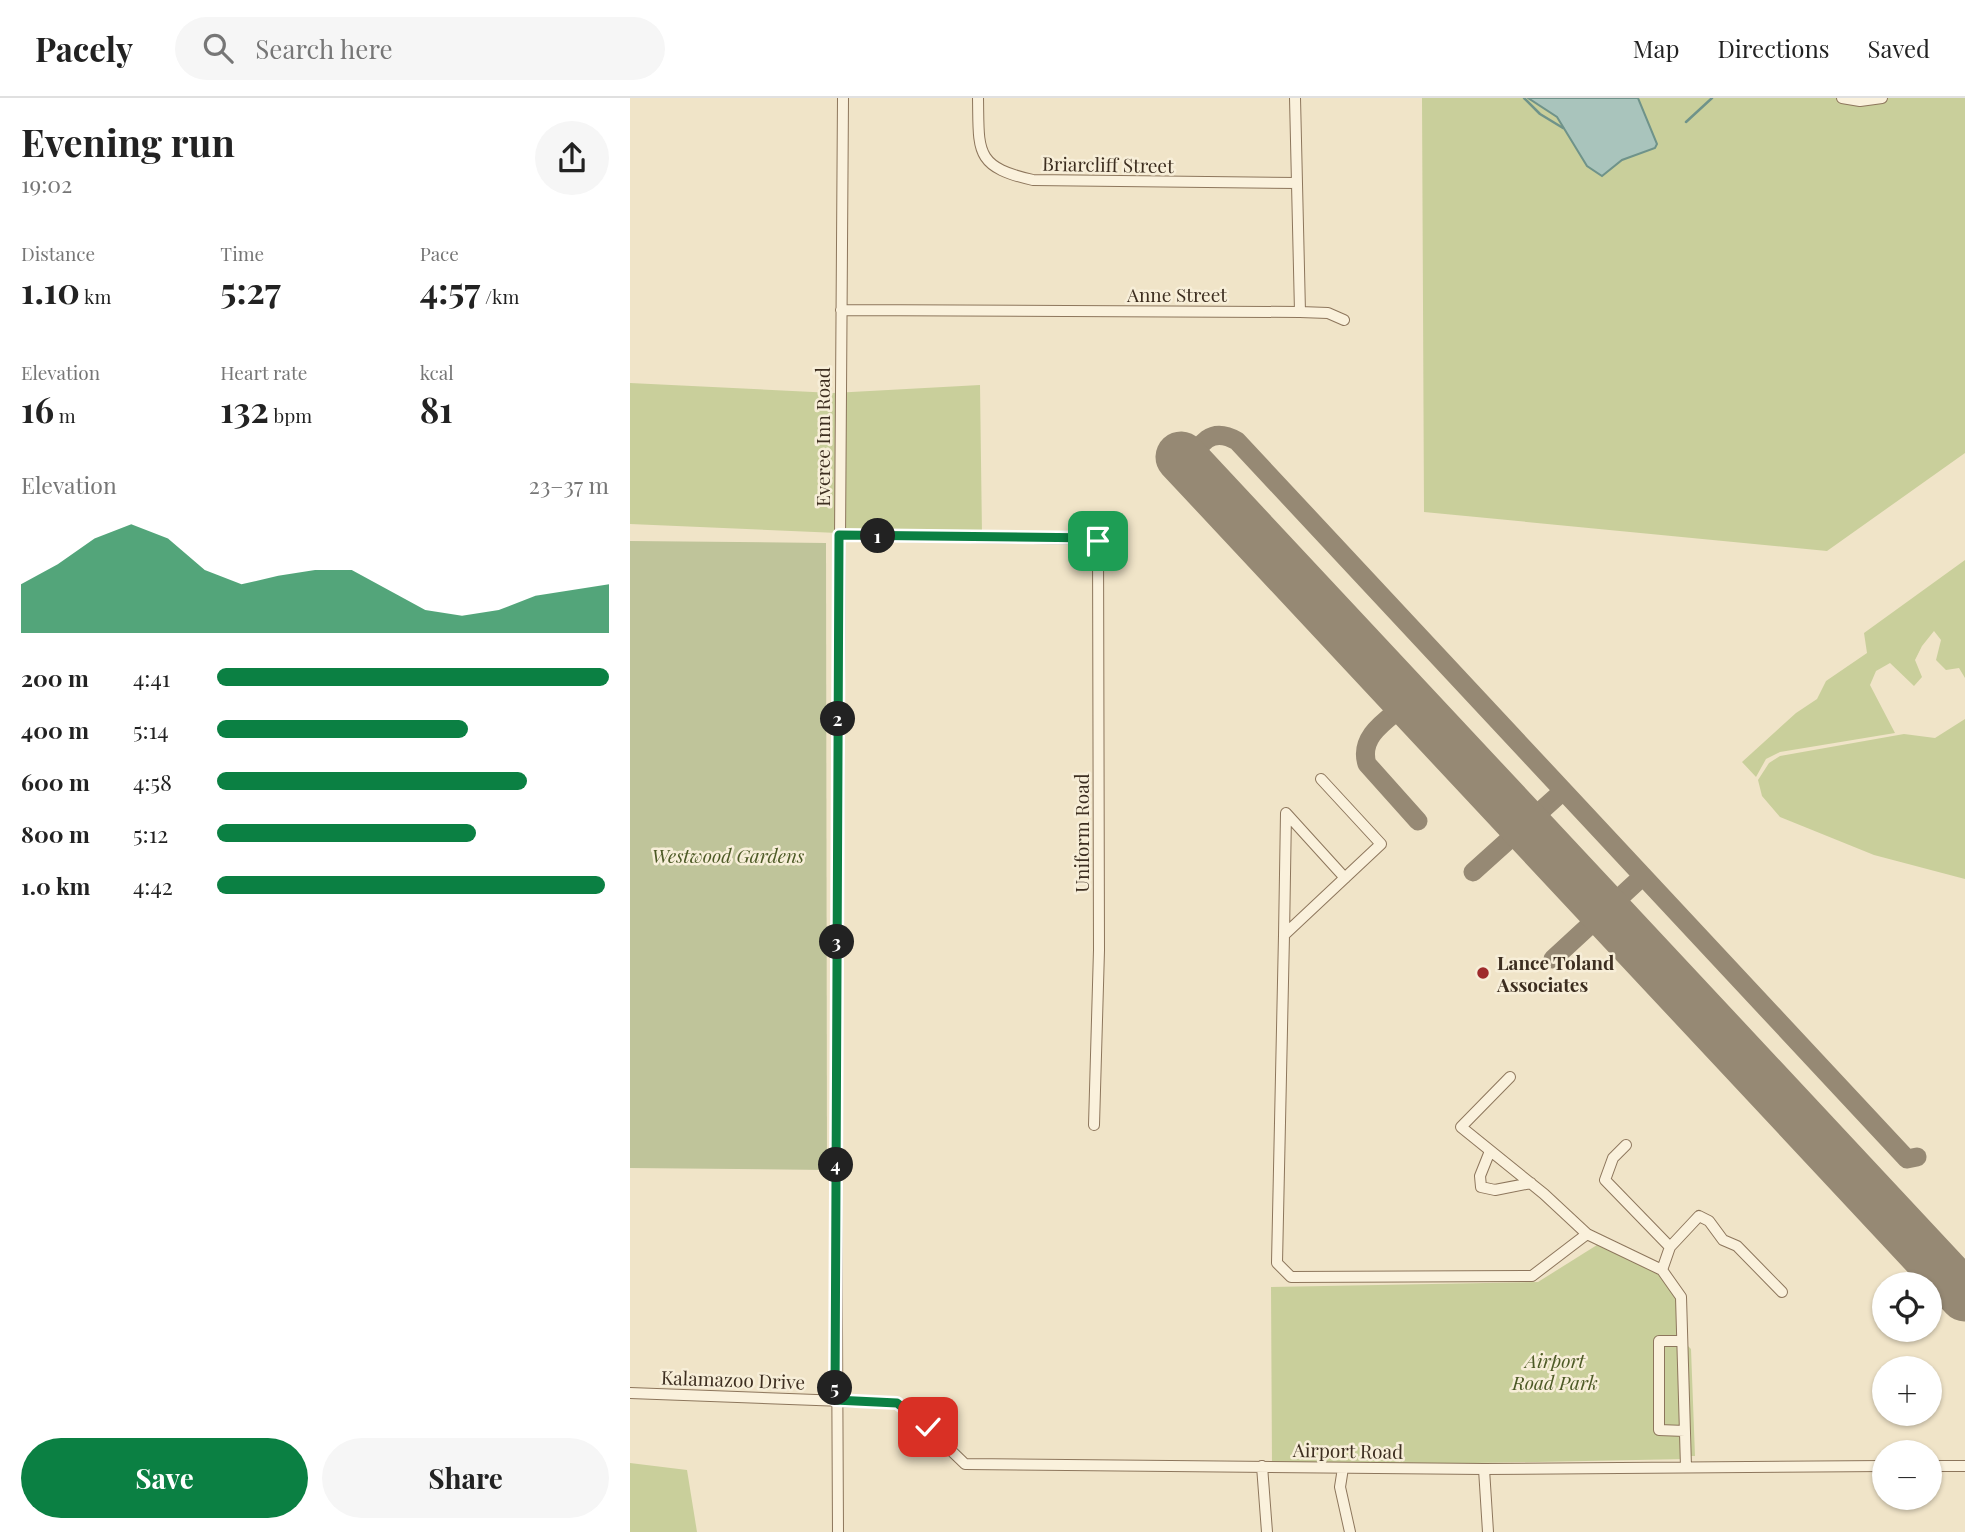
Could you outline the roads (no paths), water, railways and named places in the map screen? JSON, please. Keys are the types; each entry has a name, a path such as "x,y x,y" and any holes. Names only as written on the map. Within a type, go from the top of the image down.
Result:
{"street":[{"name":"Everee Inn Road","path":"838,1532 835,1400 843,98"},
{"name":"Briarcliff Street","path":"978,98 979,149 991,165 1010,175 1032,180 1297,183"},
{"path":"1295,98 1300,312"},
{"path":"1842,98 1860,101 1882,98"},
{"name":"Anne Street","path":"841,310 1300,312 1328,313 1344,320"},
{"name":"Uniform Road","path":"839,535 1098,538 1099,950 1094,1125"},
{"path":"1284,935 1381,844 1321,779"},
{"path":"1345,878 1286,813 1277,1263 1291,1277 1532,1276 1587,1234"},
{"path":"1510,1077 1461,1127 1531,1183 1587,1234 1662,1270 1681,1297 1686,1467"},
{"path":"1626,1145 1613,1158 1605,1180 1670,1247"},
{"path":"1490,1151 1480,1176 1482,1187 1495,1190 1531,1183"},
{"path":"1662,1270 1670,1247 1699,1216 1709,1221 1723,1240 1737,1246 1782,1292"},
{"path":"1682,1340 1660,1340 1659,1430 1685,1431"},
{"name":"Kalamazoo Drive","path":"630,1393 835,1400"},
{"name":"Airport Road","path":"835,1400 897,1403 913,1414 965,1464 1484,1469 1872,1466"},
{"path":"1262,1466 1267,1532"},
{"path":"1942,1466 1965,1466"},
{"path":"1343,1468 1340,1488 1349,1532"},
{"path":"1484,1469 1488,1532"}],"water":[{"path":"1528,98 1638,98 1657,144 1655,148 1622,160 1602,176 1587,166 1557,117"}],"waterway":[{"path":"1524,98 1540,114 1563,128"},
{"path":"1686,122 1712,98"}],"place":[{"name":"Lance Toland Associates","path":"1483,973"}],"park label":[{"name":"Westwood Gardens","path":"728,855"},
{"name":"Airport Road Park","path":"1555,1371"}]}
